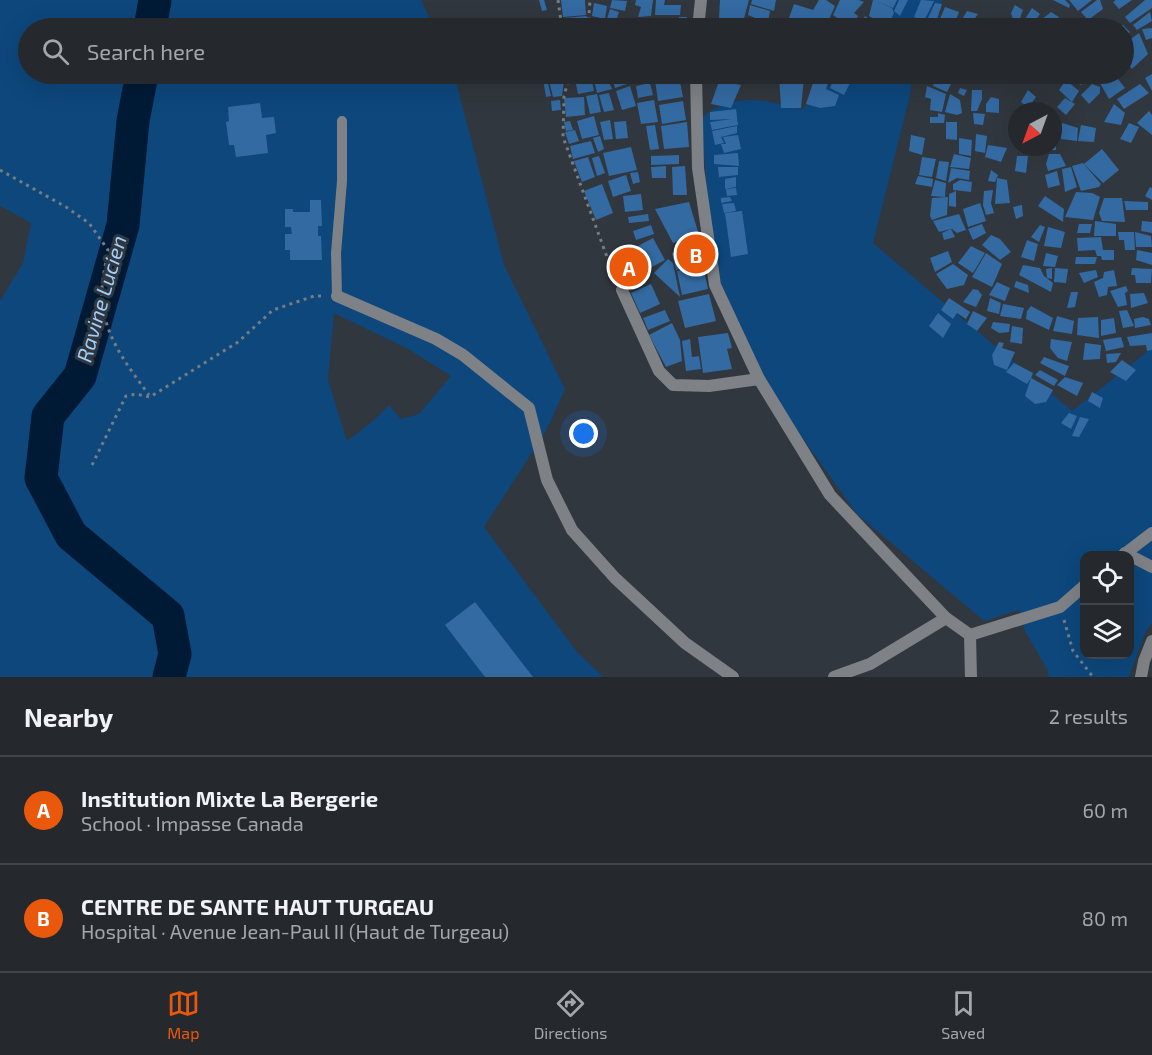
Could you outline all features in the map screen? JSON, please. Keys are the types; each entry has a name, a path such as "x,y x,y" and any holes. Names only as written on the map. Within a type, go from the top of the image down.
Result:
{"street":[{"path":"699,18 701,0"},
{"path":"696,84 698,168 715,285 759,379 830,495 946,618 970,635"},
{"path":"622,290 660,371 673,385 709,386 759,379"},
{"path":"337,296 436,339 463,355 529,408 547,480 572,530 615,578 685,642 733,677"},
{"path":"1128,551 1152,533"},
{"path":"1134,559 1152,567"},
{"path":"970,635 1060,607 1080,590"},
{"path":"834,677 870,664 946,618"},
{"path":"970,635 971,677"},
{"path":"1142,677 1144,661 1152,641"}],"lane":[{"path":"337,296 336,253 342,181 342,122"}],"path":[{"path":"558,0 561,18"},
{"path":"589,18 590,0"},
{"path":"567,84 564,96 563,138 607,258 622,290"},
{"path":"0,170 66,207 89,223 108,250 101,295 106,323 121,356 150,397"},
{"path":"92,465 126,396 136,394 150,397 238,342 273,310 314,296 337,296"},
{"path":"1060,607 1073,651 1093,677"}],"shaded area":[{"path":"0,0 421,0 429,18 18,18 18,84 457,84 504,265 565,389 546,431 484,527 577,652 603,677 0,677 0,301 23,263 31,223 0,206","holes":["334,313 408,349 451,376 419,414 401,419 389,405 347,441 328,380"]},
{"path":"893,0 942,0 932,18 889,18"},
{"path":"831,84 911,84 873,243 1072,411 1152,348 1152,623 1146,631 1129,677 1049,677 1047,669 1025,631 1019,610 984,621 857,514 752,368 713,260 701,120 717,108 751,100 802,109"}],"building":[{"path":"539,0 544,0 547,10 542,11"},
{"path":"561,0 585,0 586,15 563,17"},
{"path":"612,0 627,1 625,11 610,8"},
{"path":"636,0 653,0 651,16 638,17 641,7 635,5"},
{"path":"656,0 665,0 664,5 681,5 680,15 655,15"},
{"path":"720,0 749,0 744,18 719,18"},
{"path":"752,0 776,0 774,11 751,4"},
{"path":"819,0 826,0 835,6 830,18 789,18 794,4 813,10"},
{"path":"840,0 864,2 854,13 858,16 857,18 837,18 833,15"},
{"path":"873,0 897,0 893,8 876,1 892,8 894,13 892,18 869,16"},
{"path":"899,0 908,0 900,16 894,11"},
{"path":"921,0 934,1 926,18 914,17"},
{"path":"1053,0 1065,0 1070,5 1069,8"},
{"path":"1069,0 1092,0 1078,11"},
{"path":"1100,0 1103,9 1091,18 1086,18 1081,12"},
{"path":"1132,0 1119,9 1113,2"},
{"path":"1145,0 1152,0 1152,8 1134,20 1134,18 1125,17"},
{"path":"594,3 607,6 605,18 592,16"},
{"path":"935,3 942,4 938,18 928,18"},
{"path":"750,5 770,11 769,18 756,18 748,15"},
{"path":"1015,5 1023,10 1020,18 1012,18 1011,13"},
{"path":"945,7 959,12 957,18 940,18"},
{"path":"1032,8 1040,14 1037,18 1026,18"},
{"path":"610,9 619,12 617,18 607,18"},
{"path":"967,11 978,14 975,18 963,18"},
{"path":"1051,12 1059,17 1058,18 1044,18"},
{"path":"1150,12 1152,21 1137,30 1134,24"},
{"path":"587,16 587,18 564,18"},
{"path":"1152,28 1152,38 1146,40 1142,29"},
{"path":"1139,33 1148,54 1134,67 1134,37"},
{"path":"1152,74 1152,91 1145,78"},
{"path":"544,84 548,84 551,96 546,97"},
{"path":"550,84 564,84 562,96 553,97"},
{"path":"576,84 593,84 594,91 578,94"},
{"path":"595,84 610,84 612,89 597,93"},
{"path":"614,84 627,84 615,88"},
{"path":"650,84 653,95 638,98 636,86"},
{"path":"656,84 680,84 683,97 658,101"},
{"path":"718,84 741,85 731,108 711,104"},
{"path":"780,84 803,84 801,108 781,108"},
{"path":"813,84 828,84 826,89 839,95 835,106 820,108 806,104"},
{"path":"832,84 850,84 844,95 830,88"},
{"path":"934,84 951,84 947,92 933,86"},
{"path":"1063,84 1071,84 1079,91 1072,102 1059,90"},
{"path":"1092,84 1100,87 1100,93 1089,104 1081,95"},
{"path":"1101,84 1122,84 1125,88 1109,99"},
{"path":"1140,84 1149,93 1124,109 1117,99"},
{"path":"630,86 636,106 622,110 616,91"},
{"path":"927,86 946,94 942,112 930,110 931,99 925,97"},
{"path":"960,88 967,90 964,96 958,93"},
{"path":"972,90 982,90 982,99 977,111 971,111"},
{"path":"1028,90 1036,97 1032,102 1021,102"},
{"path":"609,93 614,110 604,112 599,95"},
{"path":"597,94 601,112 590,114 586,96"},
{"path":"950,94 960,100 962,113 957,115 945,112"},
{"path":"584,97 585,115 566,117 564,98"},
{"path":"991,97 999,99 999,113 986,112 986,104"},
{"path":"1065,98 1075,104 1066,115 1062,111 1061,102"},
{"path":"560,100 561,110 552,111 551,101"},
{"path":"654,100 658,122 641,124 637,103"},
{"path":"683,101 686,120 662,124 659,105"},
{"path":"260,103 262,118 274,117 276,133 266,135 268,153 236,157 234,145 229,145 226,122 229,121 228,107"},
{"path":"1114,104 1125,113 1121,125 1104,122"},
{"path":"736,109 738,125 712,130 710,122 732,119 710,120 710,112"},
{"path":"1149,111 1152,115 1152,135 1137,123"},
{"path":"938,113 945,115 944,123 930,123 930,117 938,117"},
{"path":"973,113 985,114 983,125 974,124"},
{"path":"594,116 599,135 582,139 577,121"},
{"path":"610,120 613,139 604,140 600,122"},
{"path":"570,121 573,130 566,131 564,122"},
{"path":"626,121 628,138 616,139 614,122"},
{"path":"687,122 689,147 664,149 661,126"},
{"path":"946,122 957,122 957,140 946,139"},
{"path":"1062,123 1078,128 1077,141 1062,139"},
{"path":"1129,123 1139,127 1131,143 1120,139"},
{"path":"655,125 659,149 650,150 646,126"},
{"path":"1081,125 1096,128 1094,142 1078,141"},
{"path":"737,126 737,133 721,137 724,143 715,145 712,131"},
{"path":"575,130 579,141 569,144 565,132"},
{"path":"976,134 987,136 985,153 975,151"},
{"path":"738,135 741,149 724,153 721,144 726,144 723,137"},
{"path":"911,135 925,138 922,155 909,151"},
{"path":"600,136 604,149 598,152 593,138"},
{"path":"959,138 972,140 971,156 959,154"},
{"path":"591,141 595,153 573,159 570,146"},
{"path":"988,145 1007,148 1001,162 985,157"},
{"path":"631,147 637,170 609,176 603,153"},
{"path":"1102,149 1119,170 1103,183 1084,164"},
{"path":"738,153 739,166 714,164 714,155"},
{"path":"954,154 971,158 969,169 950,167"},
{"path":"679,155 679,164 651,165 651,156"},
{"path":"599,156 605,173 597,176 592,158"},
{"path":"1017,156 1028,156 1026,173 1015,171"},
{"path":"1048,156 1061,156 1066,166 1048,171 1046,164"},
{"path":"588,157 595,177 582,182 574,161"},
{"path":"922,157 936,159 932,177 919,175"},
{"path":"939,161 949,162 946,181 936,178"},
{"path":"1083,163 1101,184 1099,187 1081,191 1072,166"},
{"path":"666,166 666,178 652,178 651,167"},
{"path":"685,166 687,195 673,195 672,167"},
{"path":"718,167 738,167 738,175 719,177"},
{"path":"1071,167 1077,187 1065,192 1062,169"},
{"path":"951,168 970,171 969,180 957,178 948,183"},
{"path":"991,170 998,175 995,182 988,181"},
{"path":"1057,171 1060,185 1048,188 1045,175"},
{"path":"638,172 640,182 633,184 630,173"},
{"path":"626,175 631,191 613,197 608,181"},
{"path":"918,176 933,179 932,187 915,184"},
{"path":"736,177 736,187 725,189 725,179"},
{"path":"997,178 1007,180 1010,203 995,204"},
{"path":"935,180 946,183 945,197 931,196"},
{"path":"960,180 972,182 971,192 953,190 953,184"},
{"path":"602,184 613,213 596,220 584,191"},
{"path":"1150,187 1152,188 1152,200 1145,196"},
{"path":"736,188 737,195 727,196 726,189"},
{"path":"993,190 991,203 994,213 986,215 983,205 984,191"},
{"path":"956,191 956,207 949,206 949,194"},
{"path":"1076,192 1092,193 1100,197 1093,220 1065,217"},
{"path":"641,194 643,210 625,212 623,196"},
{"path":"1045,196 1064,209 1063,222 1038,206"},
{"path":"730,197 732,201 721,203 721,198"},
{"path":"948,197 947,215 932,220 930,216 932,198"},
{"path":"1104,198 1122,198 1125,222 1102,221 1099,213"},
{"path":"310,200 321,200 322,226 318,226 318,236 321,236 322,260 290,260 290,250 285,250 285,234 292,234 291,227 285,227 285,209 293,209 293,212 310,212"},
{"path":"1124,201 1148,202 1148,210 1126,210"},
{"path":"689,202 699,235 673,243 655,209"},
{"path":"734,203 736,211 724,213 722,204"},
{"path":"980,203 986,221 968,227 963,209"},
{"path":"1022,205 1023,216 1016,219 1013,207"},
{"path":"742,211 748,254 731,257 725,213"},
{"path":"648,214 649,221 629,223 628,217"},
{"path":"959,214 966,230 957,233 952,229 955,228 939,232 933,221"},
{"path":"1095,221 1116,224 1116,236 1094,236"},
{"path":"1142,221 1152,222 1152,233 1141,231"},
{"path":"982,224 986,233 973,240 968,229"},
{"path":"1079,224 1092,224 1090,233 1077,233"},
{"path":"651,225 654,234 636,240 633,231"},
{"path":"1040,225 1045,227 1039,242 1031,237"},
{"path":"1048,227 1065,232 1061,248 1044,246"},
{"path":"951,229 955,237 944,240 942,233"},
{"path":"1118,232 1134,232 1135,250 1125,250 1124,240 1119,240"},
{"path":"1135,232 1151,236 1152,247 1136,247"},
{"path":"991,235 1000,239 1011,252 1000,260 982,245"},
{"path":"1101,237 1103,250 1114,250 1114,260 1102,260 1101,256 1097,256 1095,250 1078,251 1077,238"},
{"path":"653,238 665,260 650,268 638,246"},
{"path":"1027,240 1038,244 1034,261 1021,257"},
{"path":"632,244 649,278 626,289 609,255"},
{"path":"971,246 985,253 973,273 958,263"},
{"path":"699,247 703,264 676,270 672,253"},
{"path":"1137,250 1152,253 1152,265 1136,260"},
{"path":"948,251 952,262 935,272 930,258"},
{"path":"986,253 1002,264 992,287 972,277"},
{"path":"1046,253 1058,256 1055,267 1043,266"},
{"path":"1076,257 1097,257 1095,264 1075,264"},
{"path":"668,259 673,263 680,297 654,273"},
{"path":"953,264 968,275 964,285 947,289 936,274"},
{"path":"1023,265 1040,268 1044,276 1053,283 1051,292 1019,275"},
{"path":"703,266 708,289 682,295 677,271"},
{"path":"1052,268 1052,279 1047,278 1046,269"},
{"path":"1055,268 1068,269 1066,283 1054,282"},
{"path":"1132,268 1152,269 1151,283 1136,283 1135,275 1131,275"},
{"path":"1096,270 1098,277 1084,283 1079,273"},
{"path":"1114,270 1117,286 1108,287 1107,295 1099,297 1094,282 1103,278 1104,272"},
{"path":"1016,281 1028,285 1029,293 1014,287"},
{"path":"997,282 1010,288 1005,301 989,295"},
{"path":"651,284 660,304 640,313 631,293"},
{"path":"1126,286 1127,305 1118,307 1110,291"},
{"path":"973,289 978,290 982,295 976,307 963,302"},
{"path":"1071,292 1078,292 1075,307 1067,308"},
{"path":"1144,293 1148,303 1131,308 1130,294"},
{"path":"709,294 716,321 685,328 678,301"},
{"path":"949,298 970,312 966,319 957,313 953,319 941,310"},
{"path":"990,298 1001,303 999,314 987,311"},
{"path":"1003,304 1024,308 1021,319 1000,316"},
{"path":"1031,306 1053,318 1049,330 1026,319 1027,311"},
{"path":"665,310 670,321 648,330 643,318"},
{"path":"1127,310 1134,326 1123,328 1119,311"},
{"path":"973,311 987,318 977,331 967,324"},
{"path":"938,313 951,324 943,338 929,326"},
{"path":"1057,316 1074,321 1072,334 1053,331"},
{"path":"1098,317 1099,338 1077,335 1078,318"},
{"path":"1143,317 1149,319 1151,325 1135,328 1134,319"},
{"path":"1114,318 1116,333 1101,336 1101,320"},
{"path":"993,322 1010,324 1009,332 999,333 991,328"},
{"path":"672,323 680,340 682,361 666,367 649,335"},
{"path":"1012,326 1023,328 1022,344 1010,342"},
{"path":"728,333 732,348 727,349 732,369 703,373 698,337"},
{"path":"1152,333 1152,350 1147,351 1146,345 1130,346 1127,337"},
{"path":"1121,337 1124,347 1106,351 1103,340"},
{"path":"690,339 692,357 699,356 701,369 686,371 682,341"},
{"path":"1051,339 1072,342 1067,361 1058,358 1050,348"},
{"path":"999,342 1004,343 1002,348 1015,352 1007,370 994,365 992,355"},
{"path":"1085,343 1101,345 1100,359 1083,360"},
{"path":"1121,353 1116,362 1107,363 1106,354"},
{"path":"1044,357 1069,366 1065,376 1040,363"},
{"path":"1122,360 1136,370 1126,381 1110,372"},
{"path":"1014,363 1033,373 1027,384 1006,372"},
{"path":"1040,370 1058,380 1054,386 1035,375"},
{"path":"1065,377 1083,383 1077,396 1057,385"},
{"path":"1031,378 1053,390 1046,402 1035,404 1025,396"},
{"path":"1092,392 1103,398 1100,408 1088,401"},
{"path":"1069,413 1077,416 1071,429 1061,423"},
{"path":"1080,417 1089,419 1079,437 1072,436"},
{"path":"475,602 533,677 485,677 445,625"}],"waterway":[{"name":"Ravine Lucien","path":"152,18 155,0"},
{"name":"Ravine Lucien","path":"140,84 133,121 123,225 80,376 48,416 41,478 71,535 168,616 175,654 169,677"}],"place":[{"name":"CENTRE DE SANTE HAUT TURGEAU","path":"696,254"},
{"name":"Institution Mixte La Bergerie","path":"629,267"}]}
